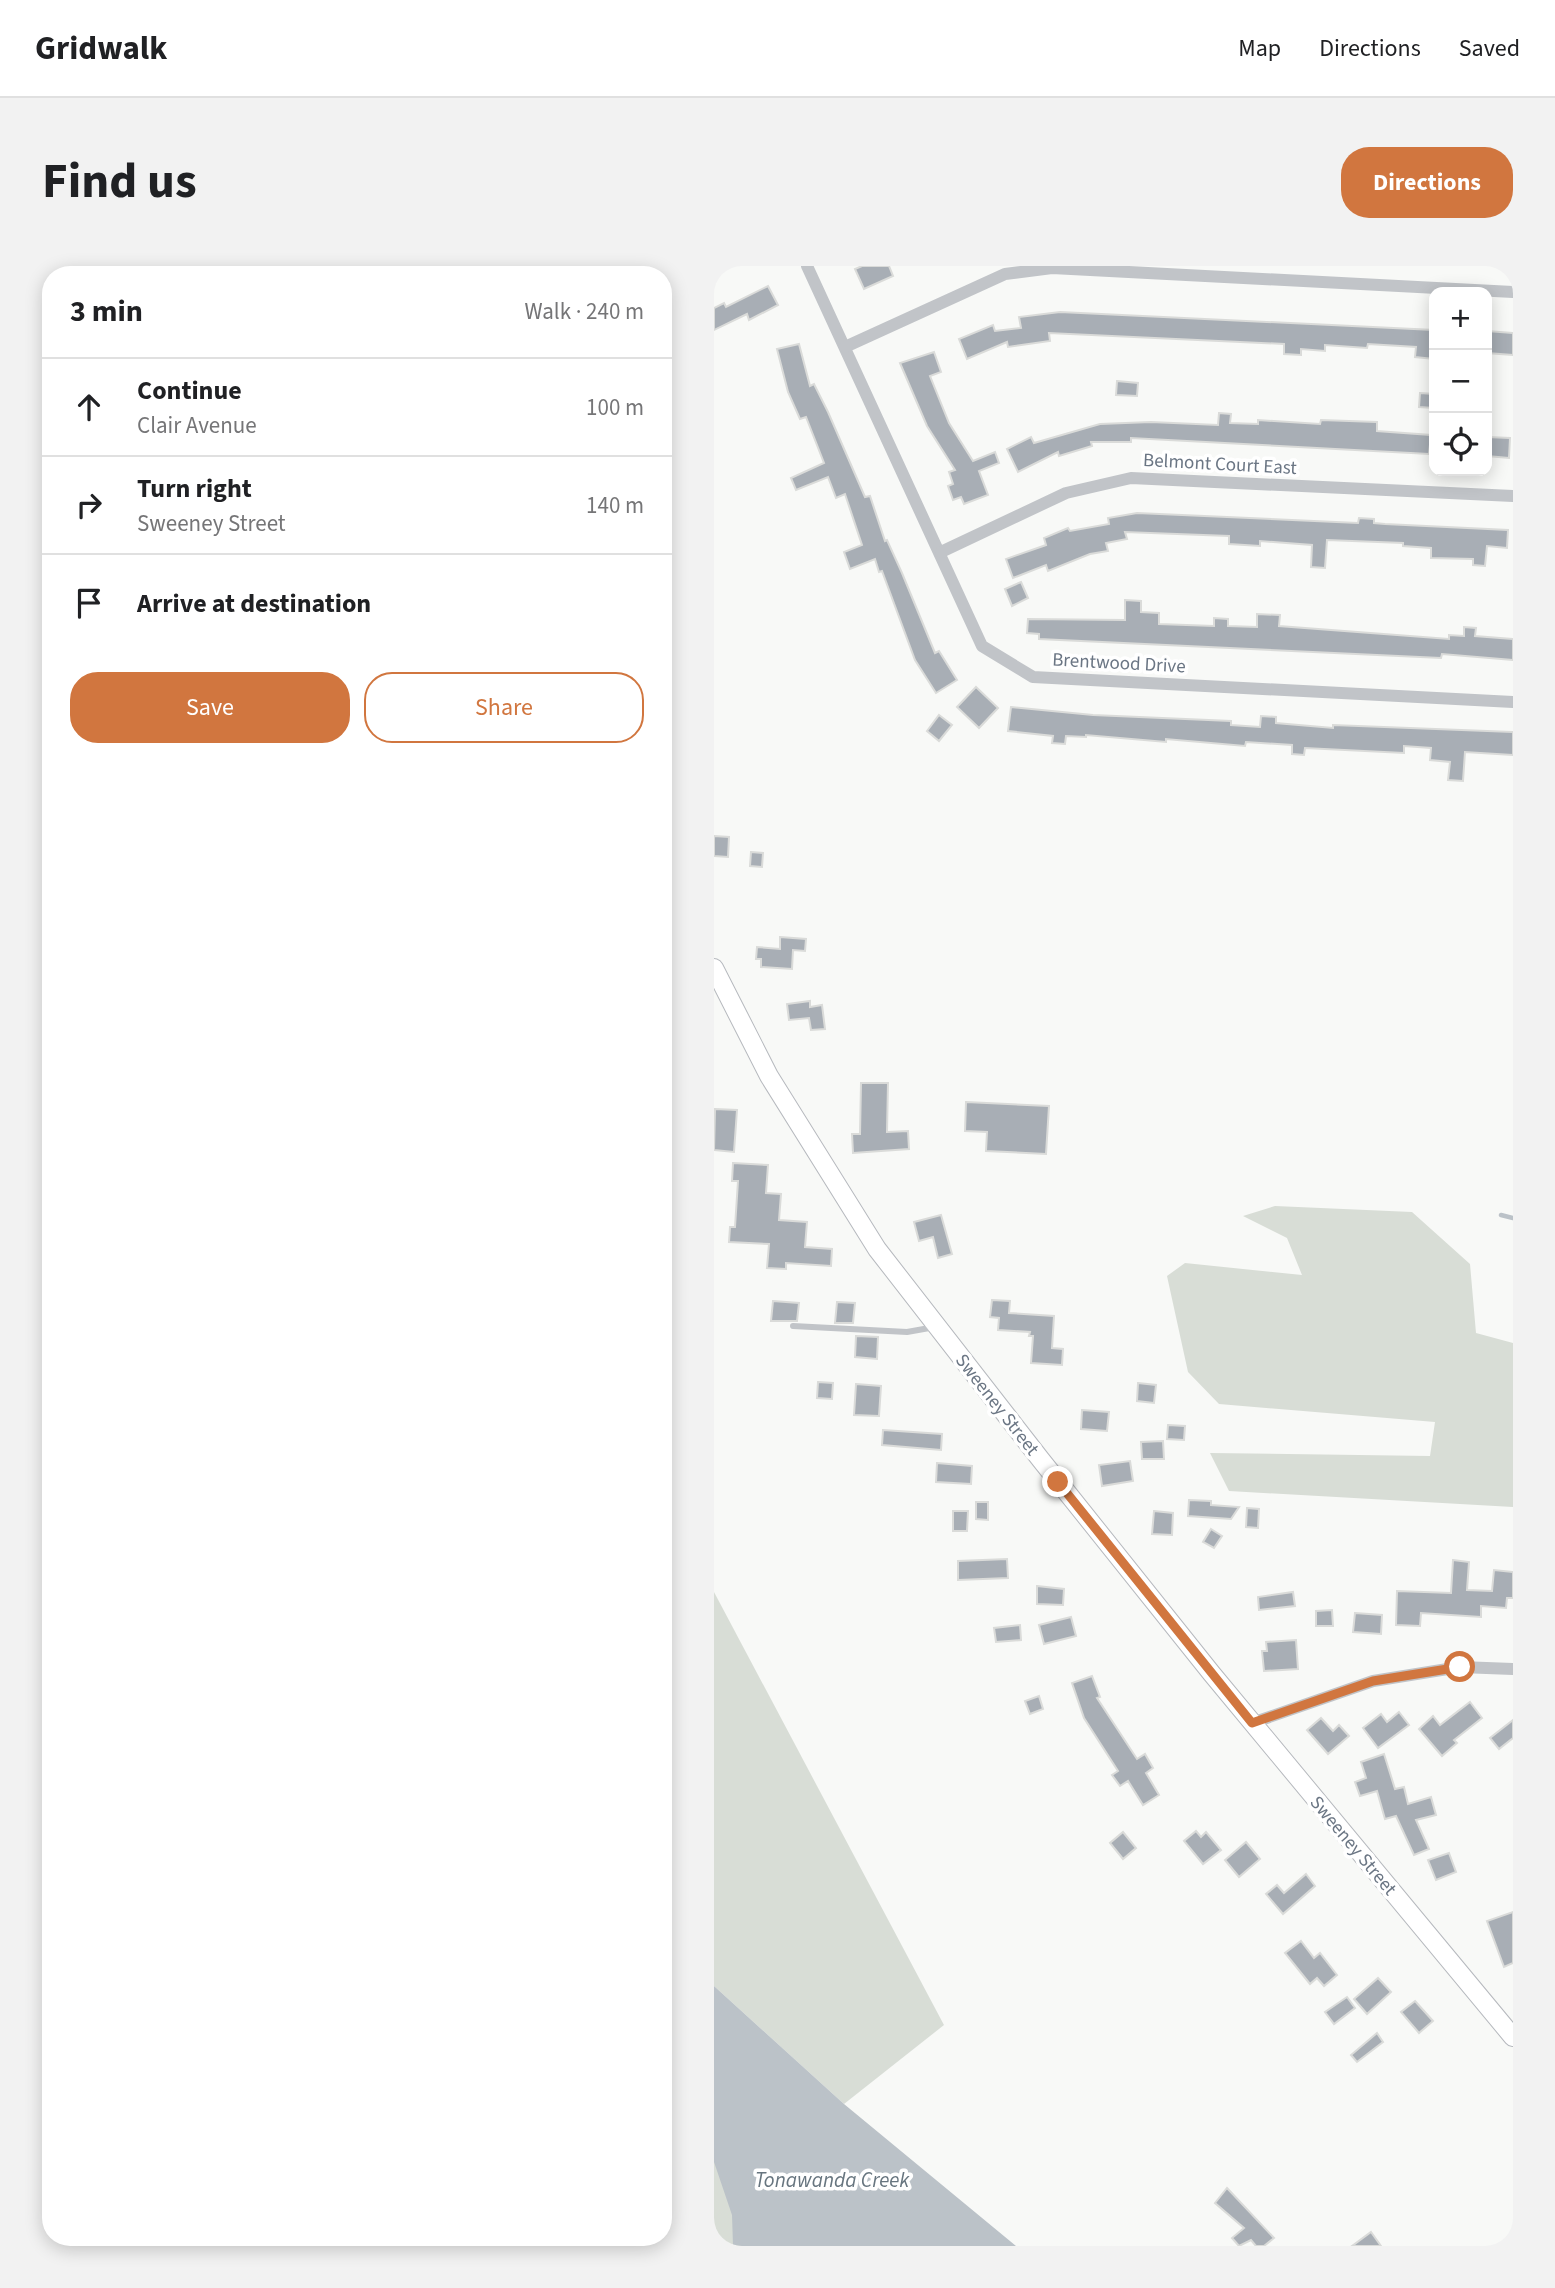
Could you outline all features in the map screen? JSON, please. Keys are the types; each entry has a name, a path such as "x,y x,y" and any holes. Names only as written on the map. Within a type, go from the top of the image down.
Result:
{"street":[{"name":"Brentwood Drive","path":"807,266 982,646 1033,677 1513,702"},
{"path":"845,348 1005,274 1052,268 1513,292"},
{"name":"Belmont Court East","path":"941,552 1066,493 1131,478 1513,496"},
{"name":"Sweeney Street","path":"714,968 776,1086 877,1249 1252,1723 1513,2037"},
{"path":"1252,1723 1373,1681 1460,1667 1513,1669"}],"lane":[{"path":"793,1326 907,1332 937,1326"}],"shaded area":[{"path":"1275,1206 1412,1212 1470,1264 1476,1333 1513,1343 1513,1507 1229,1491 1210,1453 1430,1456 1435,1422 1219,1404 1188,1372 1167,1276 1185,1263 1302,1275 1287,1238 1243,1216"},
{"path":"714,1592 944,2025 844,2104 714,1986"},
{"path":"714,2157 803,2246 714,2246"}],"water":[{"name":"Tonawanda Creek","path":"714,1986 844,2104 1016,2246 733,2246 732,2215 714,2162"}],"building":[{"path":"862,266 889,266 893,276 864,289 855,269"},
{"path":"768,286 778,305 749,320 747,314 714,330 714,308 724,303 726,307"},
{"path":"1060,312 1429,330 1429,358 1415,357 1416,347 1325,345 1325,351 1301,349 1301,355 1284,354 1284,344 1049,333 1050,341 1008,347 1007,342 967,359 959,339 993,325 995,331 1021,328 1019,317"},
{"path":"1492,331 1513,333 1513,355 1492,353"},
{"path":"799,344 810,386 814,384 828,412 865,497 870,496 885,541 887,540 902,573 935,653 939,651 957,680 936,693 915,660 875,559 850,569 844,552 862,545 845,494 836,498 828,477 796,490 791,478 824,463 806,417 800,419 788,392 777,349"},
{"path":"934,352 941,372 930,376 949,423 973,461 995,452 999,463 979,471 988,495 964,504 961,497 953,500 948,486 953,484 949,472 955,470 927,426 900,363"},
{"path":"1117,381 1138,383 1137,396 1116,395"},
{"path":"1420,393 1429,394 1429,408 1419,407"},
{"path":"1219,413 1231,414 1230,423 1258,424 1258,420 1320,424 1321,420 1377,422 1377,431 1429,435 1429,454 1131,438 1131,442 1091,442 1092,446 1059,456 1058,452 1018,472 1007,449 1031,437 1034,443 1100,424 1151,422 1218,425"},
{"path":"1492,437 1510,438 1509,458 1492,456"},
{"path":"1137,513 1358,523 1359,518 1374,519 1374,523 1385,524 1508,530 1507,548 1487,546 1485,566 1473,565 1473,559 1431,558 1431,548 1403,546 1403,543 1327,540 1325,568 1311,567 1312,545 1260,541 1260,546 1229,544 1229,536 1125,532 1127,539 1106,543 1108,551 1090,554 1048,571 1046,565 1013,578 1006,559 1046,545 1044,538 1068,528 1070,531 1109,524 1108,518"},
{"path":"1021,582 1028,598 1012,606 1005,589"},
{"path":"1125,600 1141,601 1141,612 1159,613 1159,624 1214,626 1214,618 1228,619 1228,626 1257,627 1257,614 1280,615 1279,626 1449,639 1449,635 1464,636 1464,627 1476,628 1475,636 1513,639 1513,660 1442,654 1441,658 1039,639 1039,634 1027,633 1028,619 1125,620"},
{"path":"976,687 998,708 979,728 957,707"},
{"path":"1011,707 1093,715 1231,721 1231,725 1260,727 1261,716 1276,717 1276,723 1333,728 1333,725 1513,732 1513,755 1465,752 1463,781 1448,780 1450,762 1430,760 1431,748 1404,746 1404,753 1305,748 1304,755 1292,754 1292,745 1246,742 1245,746 1086,735 1066,736 1065,744 1052,743 1053,736 1008,731"},
{"path":"939,715 952,725 939,741 927,731"},
{"path":"714,836 729,837 728,857 714,856"},
{"path":"751,852 763,853 762,867 750,866"},
{"path":"780,937 806,939 805,951 793,950 792,969 761,967 761,959 756,959 757,947 780,949"},
{"path":"810,1001 810,1007 822,1005 825,1029 811,1030 809,1018 789,1020 787,1004"},
{"path":"861,1083 888,1083 887,1132 908,1131 909,1149 853,1153 852,1134 860,1134"},
{"path":"966,1102 1049,1106 1046,1154 986,1151 987,1132 965,1131"},
{"path":"715,1109 737,1110 734,1152 714,1150"},
{"path":"733,1163 768,1165 766,1193 781,1194 779,1220 807,1222 805,1247 832,1249 831,1266 786,1263 786,1269 767,1268 769,1244 729,1242 730,1227 735,1227 738,1181 732,1181"},
{"path":"941,1215 952,1254 938,1258 933,1237 919,1241 914,1222"},
{"path":"992,1300 1010,1301 1009,1313 1054,1316 1052,1348 1063,1349 1062,1365 1031,1363 1033,1336 1029,1336 1030,1332 998,1330 999,1318 990,1317"},
{"path":"773,1301 799,1303 797,1321 771,1321"},
{"path":"837,1302 855,1303 853,1323 835,1323"},
{"path":"856,1336 878,1337 877,1359 855,1357"},
{"path":"818,1382 833,1383 832,1399 817,1398"},
{"path":"1138,1383 1156,1385 1154,1403 1137,1401"},
{"path":"856,1384 881,1386 879,1416 854,1415"},
{"path":"1082,1410 1109,1412 1107,1431 1081,1429"},
{"path":"1168,1425 1185,1426 1184,1440 1167,1439"},
{"path":"883,1430 942,1434 941,1450 882,1445"},
{"path":"1163,1441 1164,1459 1142,1459 1141,1442"},
{"path":"1130,1461 1133,1481 1102,1486 1099,1465"},
{"path":"937,1463 972,1466 971,1484 936,1482"},
{"path":"1189,1500 1239,1507 1231,1519 1188,1516"},
{"path":"976,1502 988,1502 988,1520 976,1519"},
{"path":"1247,1508 1259,1509 1258,1528 1246,1527"},
{"path":"953,1511 968,1511 967,1531 953,1531"},
{"path":"1154,1511 1173,1513 1172,1535 1152,1534"},
{"path":"1211,1529 1222,1536 1214,1548 1203,1542"},
{"path":"1007,1559 1008,1578 958,1580 958,1561"},
{"path":"1453,1560 1469,1562 1467,1590 1492,1591 1494,1570 1513,1572 1513,1598 1507,1598 1506,1608 1481,1606 1481,1617 1421,1613 1420,1626 1396,1625 1397,1591 1451,1593"},
{"path":"1037,1586 1064,1589 1063,1605 1037,1604"},
{"path":"1293,1592 1295,1606 1259,1610 1258,1597"},
{"path":"1332,1610 1333,1626 1316,1626 1316,1611"},
{"path":"1355,1613 1382,1615 1381,1634 1353,1632"},
{"path":"1071,1617 1076,1636 1044,1644 1039,1625"},
{"path":"1020,1625 1021,1640 996,1642 994,1628"},
{"path":"1296,1640 1298,1669 1264,1671 1262,1651 1267,1651 1266,1642"},
{"path":"1092,1676 1100,1697 1097,1698 1137,1759 1145,1754 1153,1768 1146,1773 1159,1795 1143,1805 1128,1781 1120,1786 1112,1775 1118,1771 1084,1718 1072,1683"},
{"path":"1039,1696 1043,1709 1030,1714 1025,1701"},
{"path":"1470,1702 1482,1718 1454,1740 1457,1743 1442,1756 1419,1729 1433,1716 1440,1725"},
{"path":"1399,1712 1409,1725 1378,1748 1363,1728 1381,1714 1387,1722"},
{"path":"1321,1718 1333,1731 1339,1725 1349,1736 1328,1754 1307,1730"},
{"path":"1513,1720 1513,1738 1499,1749 1490,1738"},
{"path":"1384,1754 1395,1789 1404,1787 1408,1804 1431,1797 1436,1815 1416,1820 1429,1849 1414,1855 1396,1816 1385,1819 1377,1791 1360,1796 1355,1782 1366,1778 1361,1762"},
{"path":"1196,1831 1201,1837 1206,1832 1221,1850 1203,1864 1184,1841"},
{"path":"1123,1832 1136,1848 1123,1859 1110,1843"},
{"path":"1246,1842 1260,1859 1239,1877 1225,1860"},
{"path":"1449,1853 1456,1872 1436,1880 1428,1860"},
{"path":"1306,1874 1315,1886 1283,1914 1266,1894 1277,1885 1284,1893"},
{"path":"1513,1912 1513,1963 1504,1967 1487,1921"},
{"path":"1301,1941 1314,1958 1320,1953 1337,1975 1324,1986 1317,1978 1310,1984 1285,1953"},
{"path":"1378,1978 1391,1992 1367,2014 1354,1999"},
{"path":"1347,1997 1355,2008 1334,2024 1325,2012"},
{"path":"1415,2001 1433,2021 1419,2033 1401,2012"},
{"path":"1377,2033 1383,2042 1357,2062 1351,2055"},
{"path":"1227,2188 1274,2238 1264,2246 1256,2246 1251,2240 1239,2246 1232,2238 1244,2228 1215,2203"},
{"path":"1371,2232 1381,2246 1352,2246"}],"waterway":[{"path":"1501,1215 1513,1218"}],"route":[{"path":"1058,1482 1252,1723 1373,1681 1460,1667"}]}
